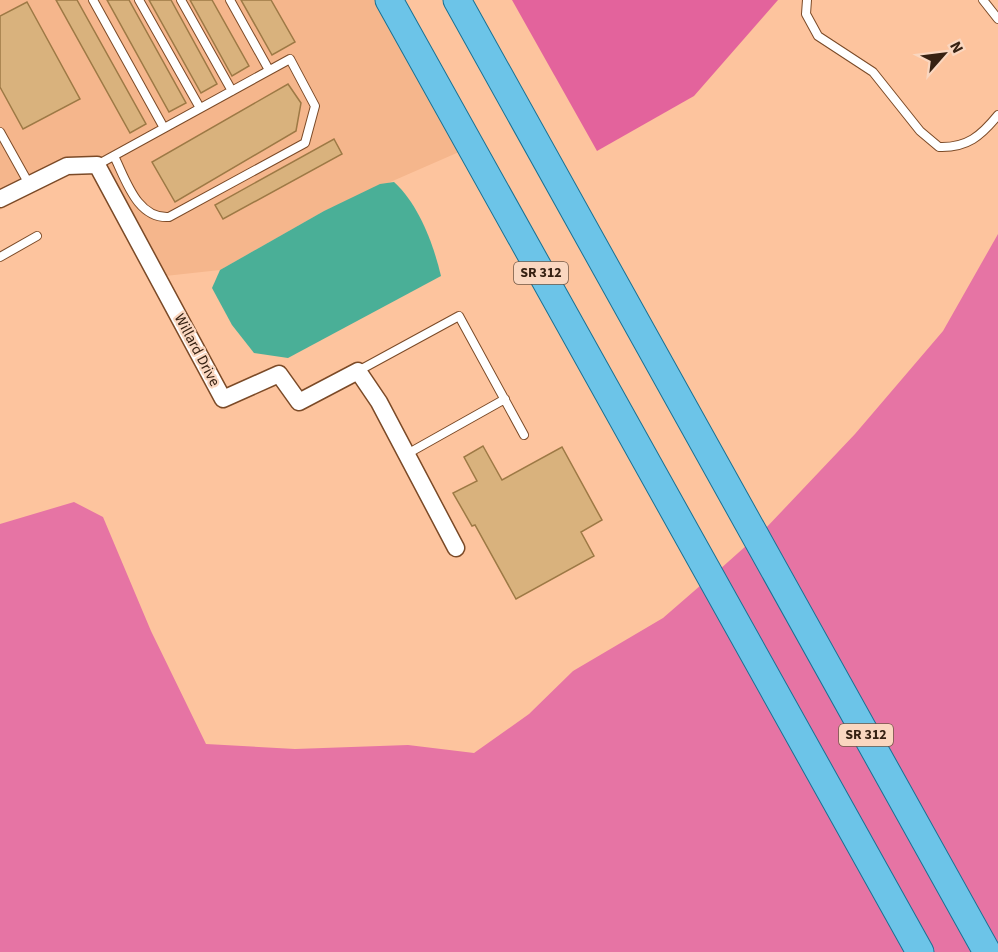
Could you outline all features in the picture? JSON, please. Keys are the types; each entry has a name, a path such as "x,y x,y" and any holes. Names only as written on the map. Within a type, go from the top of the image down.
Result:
{"main road":[{"name":"SR 312","path":"389,0 920,952"},
{"name":"SR 312","path":"457,0 987,952"}],"street":[{"path":"0,200 67,166 97,165"},
{"name":"Willard Drive","path":"97,165 224,399 279,374 299,402 358,371"},
{"path":"358,371 379,402 456,549"}],"lane":[{"path":"93,0 165,128"},
{"path":"139,0 200,108"},
{"path":"181,0 232,91"},
{"path":"230,0 268,70"},
{"path":"807,0 806,14 818,36 873,72 920,131 939,147 957,148 977,138 998,115"},
{"path":"983,0 998,19"},
{"path":"97,165 290,59 315,106 305,143 169,217 156,218 138,203 114,156"},
{"path":"0,132 28,184"},
{"path":"0,257 37,236"},
{"path":"358,371 459,316 524,435"},
{"path":"406,454 505,399"}],"shaded area":[{"path":"0,0 376,0 459,152 324,211 220,270 156,277 89,161 0,210"},
{"path":"512,0 778,0 694,96 597,151"},
{"path":"998,234 998,947 765,529 855,434 943,331"},
{"path":"74,502 103,517 151,631 206,744 295,749 408,745 474,753 529,714 573,671 663,618 701,585 906,952 0,952 0,524"},
{"path":"747,545 974,952 933,952 719,570"}],"water":[{"path":"394,182 411,202 424,225 441,276 288,358 254,353 232,325 212,288 220,270 324,211 380,184"}],"building":[{"path":"56,0 77,0 146,124 130,133"},
{"path":"107,0 129,0 186,103 169,112"},
{"path":"149,0 171,0 217,84 201,93"},
{"path":"190,0 212,0 249,66 232,76"},
{"path":"241,0 271,0 295,42 272,55"},
{"path":"27,2 80,99 23,129 0,87 0,16"},
{"path":"288,84 301,103 296,131 175,202 152,162"},
{"path":"334,139 342,154 223,219 215,205"},
{"path":"483,446 502,480 562,447 602,520 581,532 594,556 516,599 475,525 472,526 453,493 477,481 464,457"}]}
